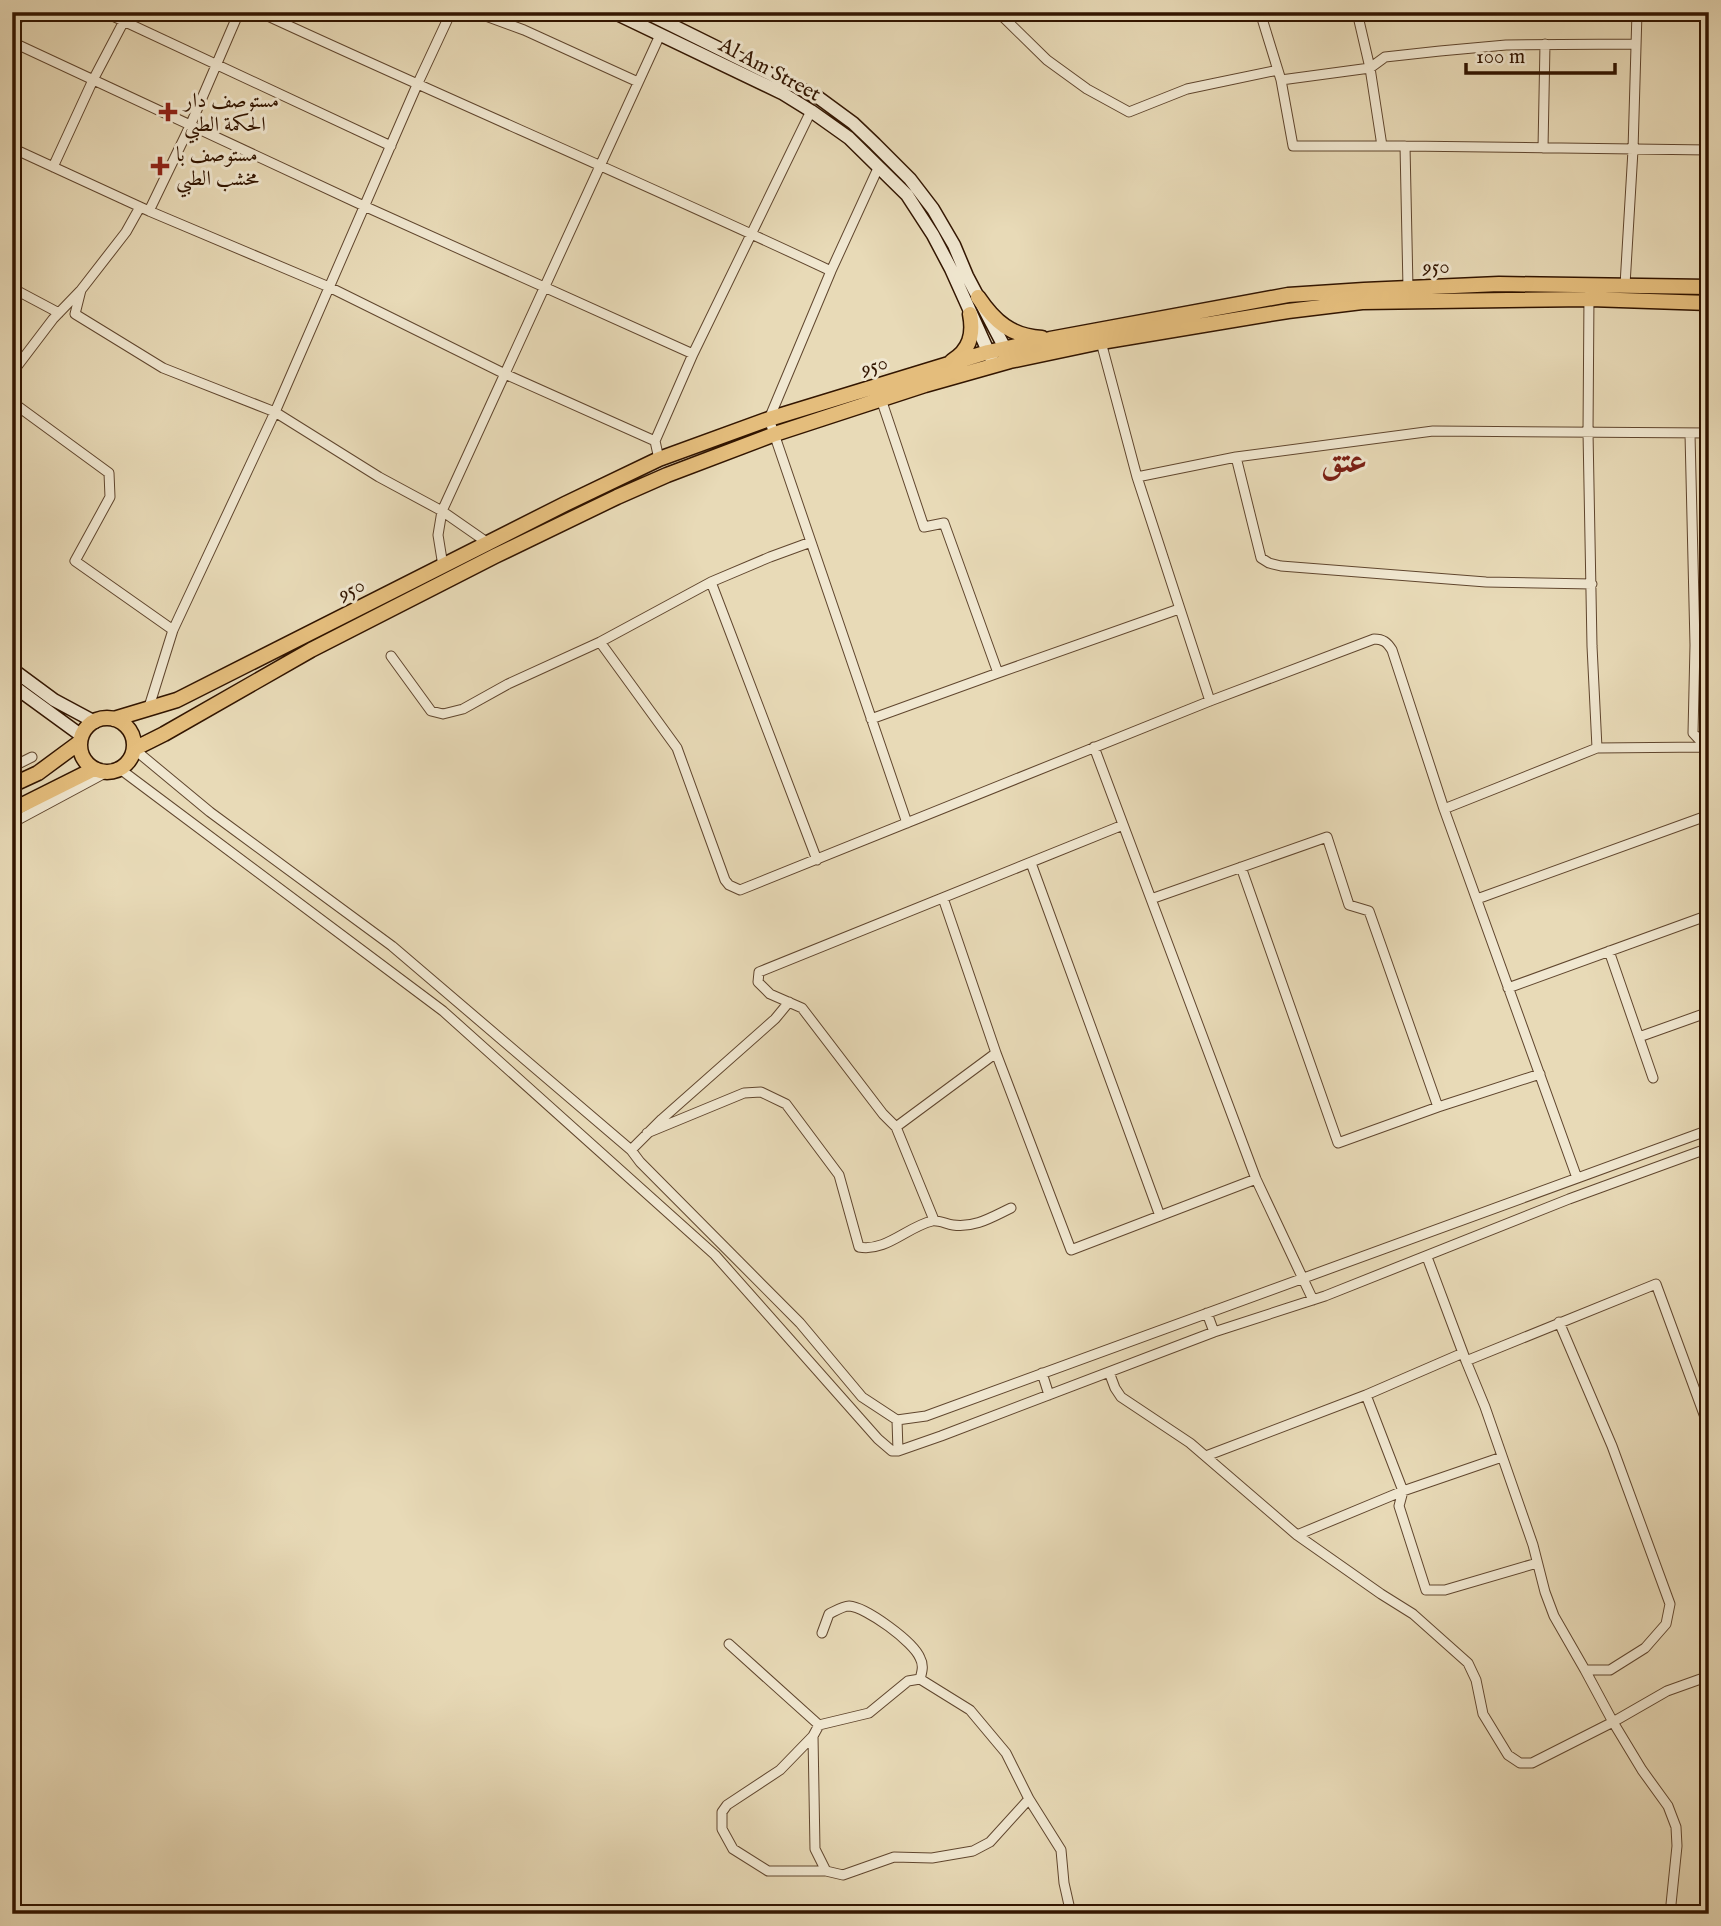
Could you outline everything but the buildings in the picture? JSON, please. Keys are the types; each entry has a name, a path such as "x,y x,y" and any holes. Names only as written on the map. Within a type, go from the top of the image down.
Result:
{"main road":[{"name":"Al Am Street","path":"613,12 782,93 849,138 908,195 951,269 991,359"},
{"name":"Al Am Street","path":"645,12 819,98 853,123 910,179 933,209 954,245 1008,355"},
{"name":"950","path":"1008,355 1050,339 1288,295 1499,284 1709,303"},
{"name":"950","path":"134,749 491,550 565,504 659,459 769,419 943,365 1288,311 1362,302 1589,292 1625,285 1709,287"},
{"path":"978,297 990,316 1007,329 1028,337 1050,339"},
{"path":"943,365 955,360 970,340 970,314"},
{"name":"950","path":"114,719 177,700 443,566 491,550 667,475 775,434 925,385 991,359"},
{"path":"12,669 54,700 95,722"},
{"path":"12,685 81,739 85,761 107,770"},
{"path":"12,785 38,773 81,739 89,725 101,719 114,719 130,730 134,742 130,761 12,810"}],"street":[{"path":"12,32 21,12"},
{"path":"104,12 391,146"},
{"path":"12,373 144,209 190,126 239,12"},
{"path":"259,12 831,271"},
{"path":"148,710 173,630 275,412 417,85 452,12"},
{"path":"475,12 524,30 638,82"},
{"path":"999,12 1047,61 1087,89 1129,112 1187,89 1279,75 1370,68 1385,57 1506,45 1636,44"},
{"path":"1260,12 1279,75 1293,146 1709,150"},
{"path":"1357,12 1370,68 1382,146"},
{"path":"1625,285 1637,12"},
{"path":"53,167 124,21"},
{"path":"443,566 438,535 442,511 660,35"},
{"path":"12,43 693,354"},
{"path":"1543,148 1545,44"},
{"path":"659,459 655,441 693,354 811,111"},
{"path":"1405,146 1408,288"},
{"path":"12,148 144,209 329,287 505,374 655,441"},
{"path":"879,166 831,271 769,419 907,823"},
{"path":"12,288 59,313"},
{"path":"81,290 75,314 86,321 163,368 275,412 379,477 442,511 491,550"},
{"path":"1589,292 1588,432 1597,748"},
{"path":"1101,342 1137,477 1210,701"},
{"path":"881,399 924,527 944,523 998,673"},
{"path":"12,402 109,473 110,497 75,561 173,630"},
{"path":"1137,477 1236,457 1433,431 1709,433"},
{"path":"1690,433 1695,645 1693,733 1707,747 1709,771"},
{"path":"1236,457 1261,558 1269,563 1486,582 1592,584"},
{"path":"391,656 431,711 443,714 463,709 508,684 600,642 711,582 770,556 811,542"},
{"path":"711,582 817,860"},
{"path":"871,719 1179,609"},
{"path":"600,642 677,748 725,880 740,890 1210,701 1374,639 1387,642 1540,1074 1582,1176 1595,1190"},
{"path":"1695,645 1709,644"},
{"path":"1094,747 1256,1180 1313,1300"},
{"path":"1444,809 1597,748 1707,747"},
{"path":"134,749 209,812 392,946 631,1150 800,1323 862,1397 897,1420 926,1416 1709,1129"},
{"path":"12,767 32,757"},
{"path":"12,823 107,770 443,1011 715,1255 878,1439 892,1451 1214,1332 1313,1300 1709,1148"},
{"path":"1477,899 1709,815"},
{"path":"934,1220 896,1127 883,1114 802,1007 770,994 758,982 759,972 1123,825"},
{"path":"1151,899 1327,837 1349,905 1368,911 1438,1107"},
{"path":"1031,863 1160,1216"},
{"path":"1241,867 1339,1143 1540,1074"},
{"path":"943,898 996,1053 1071,1250 1256,1180"},
{"path":"1508,988 1709,915"},
{"path":"1609,951 1653,1078"},
{"path":"631,1150 775,1019 789,1002"},
{"path":"1639,1037 1709,1013"},
{"path":"896,1127 996,1053"},
{"path":"647,1133 744,1093 761,1092 786,1104 839,1175 859,1247 887,1243 934,1220 956,1225 980,1224 1011,1208"},
{"path":"627,1176 640,1162"},
{"path":"1427,1257 1485,1407 1533,1545 1554,1616 1613,1722 1668,1806 1676,1827 1677,1846 1670,1914"},
{"path":"1206,1456 1656,1284 1709,1428"},
{"path":"1208,1313 1214,1332"},
{"path":"1559,1322 1612,1446 1670,1604 1665,1625 1645,1648 1611,1670 1586,1670"},
{"path":"1109,1372 1121,1397 1190,1443 1297,1535 1413,1614 1468,1663 1476,1680 1483,1714 1508,1755 1520,1763 1532,1763 1667,1691 1709,1676"},
{"path":"1042,1374 1049,1395"},
{"path":"1366,1395 1403,1491 1399,1506 1426,1590 1445,1590 1537,1563"},
{"path":"897,1420 898,1451"},
{"path":"1297,1535 1403,1491 1502,1457"},
{"path":"822,1633 829,1614 847,1606 862,1609 909,1642 920,1656 923,1667 920,1679"},
{"path":"729,1644 820,1725"},
{"path":"1029,1799 990,1842 973,1850 932,1858 894,1857 843,1875 826,1871 768,1871 733,1849 722,1829 722,1812 727,1805 780,1770 820,1725 869,1713 908,1681 920,1679 970,1710 1006,1753 1029,1799 1061,1850 1064,1883 1071,1914"},
{"path":"813,1735 815,1849 826,1871"}],"place":[{"name":"مستوصف دار الحكمة الطبي","path":"168,112"},
{"name":"مستوصف با مخشب الطبي","path":"160,166"}],"district":[{"name":"عتق","path":"1344,459"}]}
